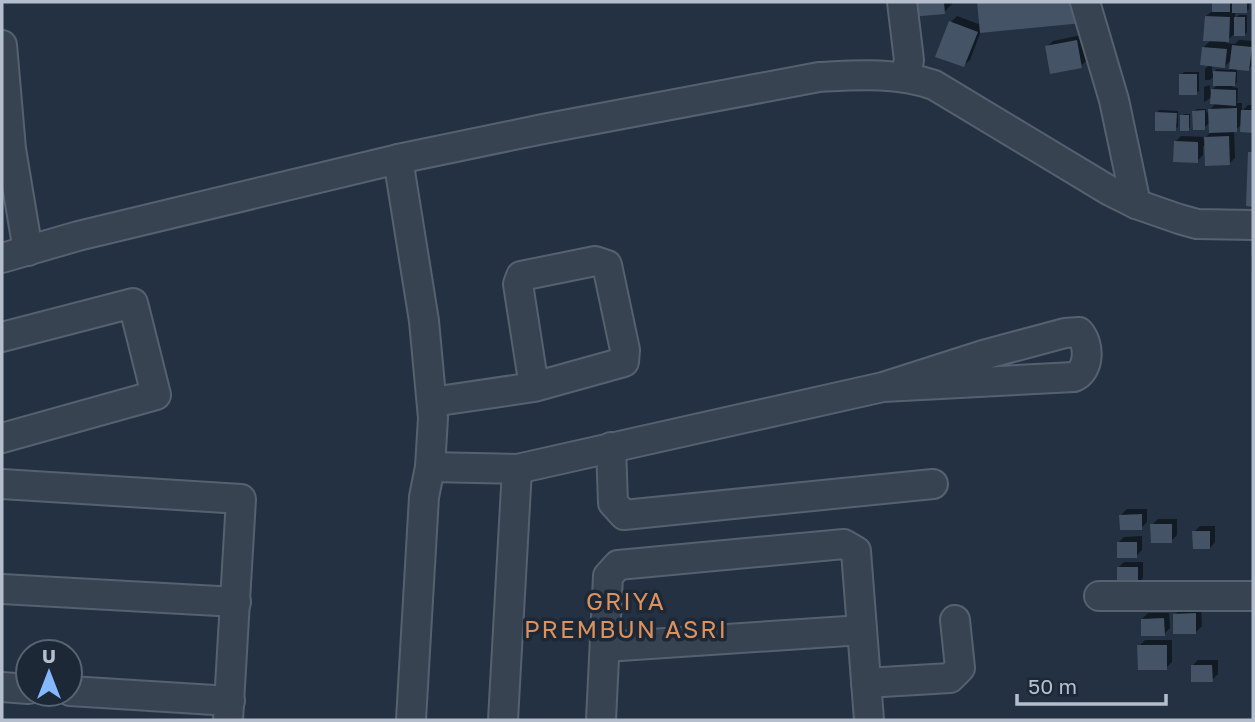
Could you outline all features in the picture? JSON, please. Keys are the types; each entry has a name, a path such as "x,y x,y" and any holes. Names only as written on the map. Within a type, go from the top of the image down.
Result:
{"street":[{"path":"902,2 909,60 905,77"},
{"path":"1085,2 1114,100 1136,204"},
{"path":"2,45 11,149 9,190 15,254 89,233 398,159 543,129 819,77 884,75 905,77 934,85 1136,204 1197,224 1253,225"},
{"path":"398,159 424,321 433,418 430,467 424,497 411,720"},
{"path":"432,402 534,387 624,362 625,350 607,265 595,261 521,276 518,284 534,387"},
{"path":"2,337 133,303 156,395 2,438"},
{"path":"430,467 517,469 883,387 983,355 1065,334 1079,332 1085,341 1086,365 1082,373 1074,377 883,387"},
{"path":"611,447 613,503 624,515 933,484"},
{"path":"503,720 517,469"},
{"path":"2,484 242,499 229,710 84,693"},
{"path":"601,720 608,576 618,565 844,544 856,551 869,720"},
{"path":"2,589 236,602"},
{"path":"1099,596 1253,596"},
{"path":"866,683 950,678 960,668 955,620"},
{"path":"605,647 862,630"}],"building":[{"path":"908,2 944,2 945,14 910,17"},
{"path":"977,2 1081,2 1083,23 980,33"},
{"path":"1212,2 1230,2 1230,12 1212,12"},
{"path":"1232,2 1247,2 1247,13 1232,13"},
{"path":"1205,16 1230,17 1229,42 1203,41"},
{"path":"1234,17 1245,17 1245,36 1234,36"},
{"path":"949,21 978,32 964,67 935,57"},
{"path":"1077,40 1082,68 1050,74 1045,46"},
{"path":"1232,45 1252,47 1249,71 1229,69"},
{"path":"1202,47 1227,49 1225,68 1200,65"},
{"path":"1213,71 1236,72 1235,86 1213,86"},
{"path":"1179,74 1197,74 1197,95 1179,95"},
{"path":"1211,89 1236,90 1236,106 1210,104"},
{"path":"1237,108 1237,132 1209,133 1208,109"},
{"path":"1205,110 1205,130 1193,130 1192,111"},
{"path":"1241,110 1253,110 1253,133 1240,132"},
{"path":"1155,112 1177,113 1176,131 1155,131"},
{"path":"1180,115 1189,115 1189,131 1180,131"},
{"path":"1229,136 1230,165 1205,166 1204,137"},
{"path":"1174,141 1198,142 1198,163 1173,162"},
{"path":"1248,152 1253,152 1253,207 1246,206"},
{"path":"1142,514 1142,530 1120,530 1119,515"},
{"path":"1150,524 1172,524 1172,543 1151,543"},
{"path":"1192,531 1210,531 1210,549 1193,549"},
{"path":"1117,542 1137,542 1137,558 1117,558"},
{"path":"1117,567 1138,567 1138,586 1117,586"},
{"path":"1196,613 1196,634 1173,634 1173,614"},
{"path":"1164,618 1165,636 1141,636 1141,619"},
{"path":"1137,645 1167,645 1167,670 1138,670"},
{"path":"1191,665 1212,665 1213,682 1191,682"}],"district":[{"name":"GRIYA PREMBUN ASRI","path":"626,616"}]}
